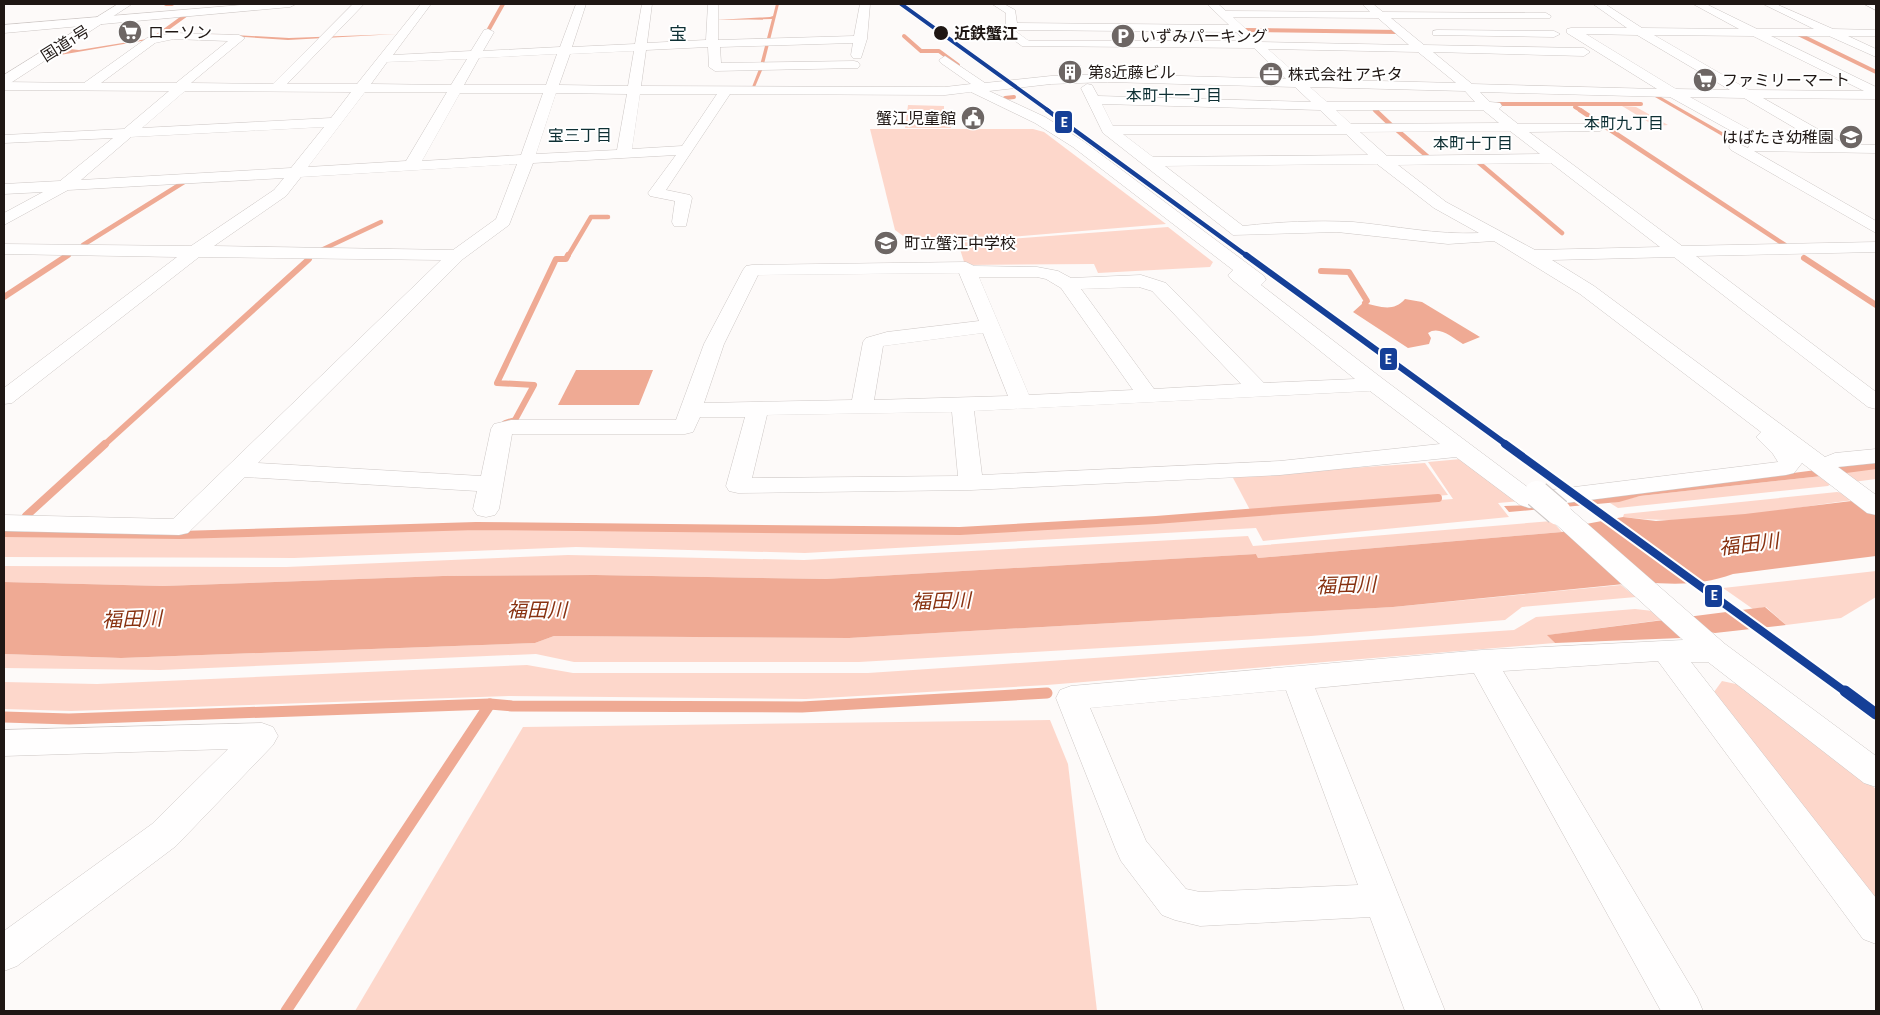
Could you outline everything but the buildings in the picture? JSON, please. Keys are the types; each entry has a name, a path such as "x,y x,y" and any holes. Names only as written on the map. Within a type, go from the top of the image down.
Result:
{"main road":[{"name":"国道1号","path":"4,81 126,4"},
{"path":"4,29 184,14 249,6 290,4"}],"street":[{"path":"277,87 359,4"},
{"path":"4,398 194,252 280,193 426,4"},
{"path":"4,523 179,527 457,256 503,220 527,159 581,4"},
{"path":"624,154 647,4"},
{"path":"713,4 715,67 854,65"},
{"path":"848,91 861,39 865,4"},
{"path":"997,4 1011,12 1012,26"},
{"path":"1212,4 1383,160 1440,205 1532,255 1587,290 1729,394 1876,507"},
{"path":"1367,4 1469,88 1486,106 1876,402"},
{"path":"1509,4 1546,16 1571,31 1669,99 1771,147"},
{"path":"1598,4 1639,31 1840,148"},
{"path":"1698,4 1876,93"},
{"path":"1768,4 1876,53"},
{"path":"1869,4 1876,7"},
{"path":"1223,14 1381,14 1527,10 1554,34 1598,62"},
{"path":"88,86 184,14"},
{"path":"1034,55 1026,44 1007,30 1012,26 1239,29"},
{"path":"1571,31 1876,33"},
{"path":"411,166 488,32"},
{"path":"1402,32 1554,34"},
{"path":"4,220 64,186 239,38 174,36 151,39"},
{"path":"382,59 769,41 861,39"},
{"path":"1026,44 1257,45 1584,52"},
{"path":"945,60 979,88 1040,120 1078,144 1387,379 1482,447 1562,515 1706,644 1876,774"},
{"path":"1042,68 1051,80"},
{"path":"1622,77 1645,93"},
{"path":"4,86 848,91 979,88 1051,80 1083,79 1645,93 1669,99 1679,113"},
{"path":"1083,79 1108,130 1239,231 1317,226 1368,229 1454,240 1497,236"},
{"path":"680,222 684,198 656,193 726,90"},
{"path":"1625,105 1669,99 1746,94 1876,93"},
{"path":"1092,100 1324,106 1506,106"},
{"path":"7,142 128,133 334,122"},
{"path":"1108,130 1600,127"},
{"path":"1722,139 1876,228"},
{"path":"1876,149 1755,147 1876,215"},
{"path":"4,189 687,150"},
{"path":"1148,162 1555,158"},
{"path":"1532,255 1876,247"},
{"path":"4,249 457,256"},
{"path":"486,509 502,429 511,427 685,426 714,344 752,270 966,267 1021,402"},
{"path":"968,271 1037,272 1052,275 1068,284 1149,396"},
{"path":"1247,272 1237,275 1375,384 1529,500 1786,468 1790,463 1783,450 1713,396 1729,394"},
{"path":"1068,284 1141,281 1159,287 1259,391"},
{"path":"862,406 873,342 887,338 991,326"},
{"path":"691,410 962,405 1375,384"},
{"path":"962,405 971,483"},
{"path":"757,410 738,486 971,483 1280,468 1463,449"},
{"path":"1835,460 1876,456"},
{"path":"238,469 490,484"},
{"path":"1382,900 1200,909 1175,903 1133,850 1071,698 1482,661 1666,650 1706,644"},
{"path":"1666,650 1876,927"},
{"path":"1482,661 1682,1011"},
{"path":"1296,678 1425,1011"},
{"path":"4,743 262,736 164,835 4,952"}],"shaded area":[{"path":"908,105 944,106 944,112 951,112 951,128 905,128"},
{"path":"1622,106 1636,107 1668,125 1655,126"},
{"path":"870,129 1033,129 1044,132 1166,224 963,241 910,241 895,230"},
{"path":"1168,227 1213,262 1210,267 1098,273 1094,264 965,265 958,243"},
{"path":"1472,458 1521,501 1498,503 1509,517 1263,541 1256,528 805,553 576,547 294,558 4,557 4,535 145,538 481,528 961,533 1159,521 1453,499 1428,462"},
{"path":"1425,463 1448,495 1250,510 1232,476"},
{"path":"1876,466 1876,479 1853,482 1839,471"},
{"path":"1822,476 1832,483 1828,486 1618,508 1610,503 1640,496"},
{"path":"1837,492 1848,494 1854,500 1739,516 1680,520 1651,520 1623,517 1624,514"},
{"path":"1552,521 1562,532 1258,558 1256,554 826,579 595,575 443,576 163,586 4,582 4,566 286,567 568,555 804,560 1248,536 1253,546"},
{"path":"1876,571 1876,597 1841,618 1786,625 1766,607 1753,609 1723,588"},
{"path":"1621,585 1636,597 1522,607 1505,620 1311,636 859,662 574,662 536,654 160,670 4,668 4,654 121,658 535,643 554,636 849,638 1393,607"},
{"path":"1635,609 1653,611 1661,620 1548,635 1555,643 1047,685 806,699 509,696 71,711 4,709 4,682 97,684 527,665 573,673 868,673 1514,630 1536,617"},
{"path":"1722,681 1745,686 1876,789 1876,903 1714,692"},
{"path":"1050,720 1068,764 1097,1011 355,1011 523,727"}],"water":[{"path":"776,4 779,4 763,68 755,87 752,87 759,69 772,19 716,20 770,17 773,16"},
{"path":"178,34 216,34 289,38 397,34 288,40 214,35 176,35 60,55 69,49 79,50"},
{"path":"1655,97 1661,97 1743,144 1736,144"},
{"path":"1405,299 1422,302 1480,337 1463,344 1446,333 1437,330 1428,333 1431,338 1429,344 1408,348 1353,312 1363,303 1380,307 1391,307 1396,306"},
{"path":"576,370 653,370 639,405 558,405"},
{"path":"1816,470 1822,476 1640,496 1619,502 1509,512 1504,506 1535,505 1600,498"},
{"name":"福田川","path":"1876,498 1876,556 1733,574 1722,578 1689,583 1644,582 1393,607 849,638 554,636 535,643 121,658 4,654 4,582 163,586 443,576 595,575 826,579 1256,554 1258,558 1562,532 1586,524 1623,517 1656,521 1745,514"},
{"path":"1765,607 1786,625 1715,633 1704,631 1681,638 1555,643 1547,635"}],"waterway":[{"path":"166,4 172,4"},
{"path":"489,29 503,4"},
{"path":"157,36 186,15"},
{"path":"1246,30 1398,32"},
{"path":"1796,33 1876,72"},
{"path":"904,36 921,51 939,51 958,65"},
{"path":"1005,98 1014,97"},
{"path":"1498,104 1641,104"},
{"path":"1372,107 1377,111"},
{"path":"1575,107 1582,111"},
{"path":"1375,110 1393,127"},
{"path":"1580,110 1785,245"},
{"path":"1397,130 1428,157"},
{"path":"1478,162 1562,233"},
{"path":"83,245 184,182"},
{"path":"568,256 591,217 608,217"},
{"path":"317,252 381,222"},
{"path":"4,297 68,255"},
{"path":"505,423 515,420 534,385 497,383 556,259 566,259 568,255"},
{"path":"1804,258 1876,305"},
{"path":"104,445 309,259"},
{"path":"1321,271 1349,272 1367,301 1365,303"},
{"path":"26,516 105,444"},
{"path":"1838,470 1876,465"},
{"path":"4,533 180,535 476,526 960,531 1156,520 1438,498"},
{"path":"490,704 512,706 802,707 1047,693"},
{"path":"4,717 69,719 490,704"},
{"path":"286,1011 490,704"}],"transit line":[{"name":"E","path":"901,4 1876,714"}],"place":[{"name":"ローソン","path":"130,32"},
{"name":"近鉄蟹江","path":"941,33"},
{"name":"いずみパーキング","path":"1123,36"},
{"name":"第8近藤ビル","path":"1070,72"},
{"name":"株式会社 アキタ","path":"1271,74"},
{"name":"ファミリーマート","path":"1705,80"},
{"name":"蟹江児童館","path":"973,118"},
{"name":"はばたき幼稚園","path":"1851,137"},
{"name":"町立蟹江中学校","path":"886,243"}],"district":[{"name":"宝","path":"678,34"},
{"name":"本町十一丁目","path":"1174,95"},
{"name":"本町九丁目","path":"1624,123"},
{"name":"宝三丁目","path":"580,135"},
{"name":"本町十丁目","path":"1473,143"}]}
